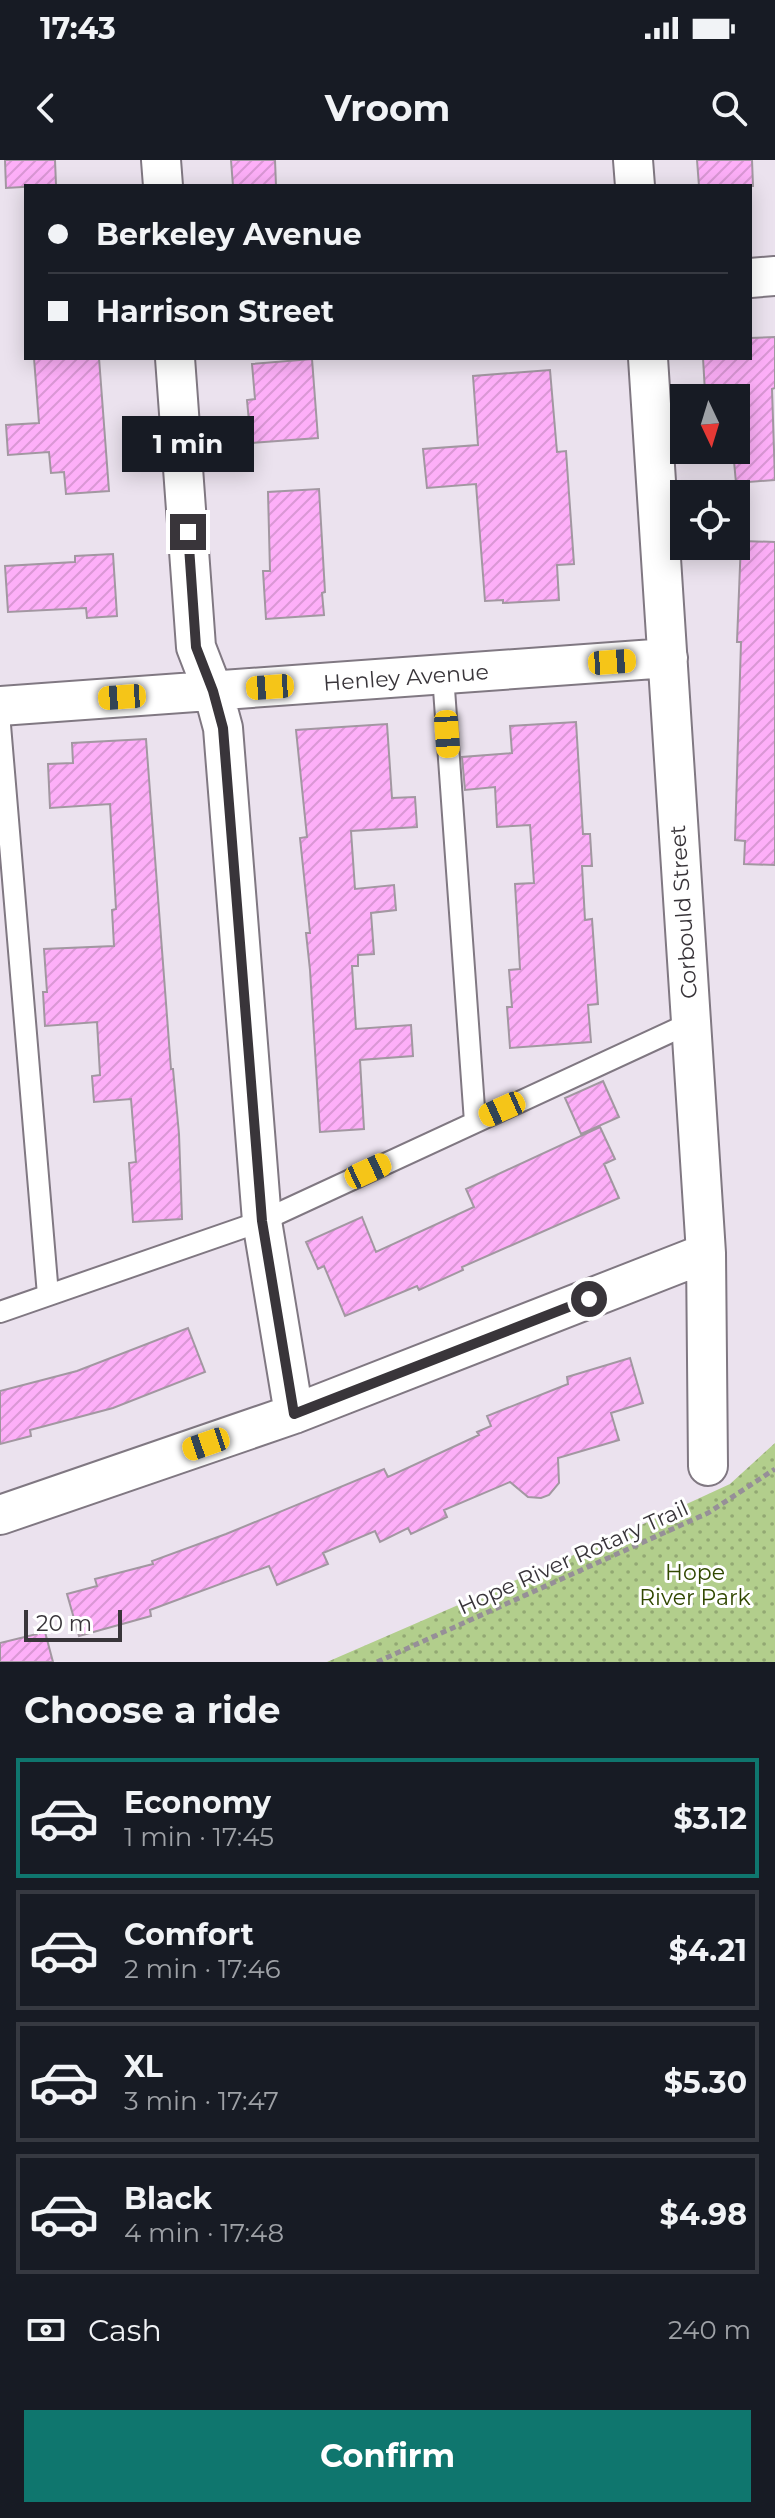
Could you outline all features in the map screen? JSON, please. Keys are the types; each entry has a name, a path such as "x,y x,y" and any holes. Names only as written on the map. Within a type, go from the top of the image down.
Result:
{"street":[{"path":"161,160 163,184"},
{"path":"633,160 635,184"},
{"path":"752,278 775,276"},
{"path":"175,360 196,647 223,728 262,1221 294,1414"},
{"name":"Corbould Street","path":"648,360 706,1253 708,1466"},
{"name":"Henley Avenue","path":"0,706 668,658"},
{"path":"0,1515 294,1414 706,1253"}],"lane":[{"path":"443,675 475,1122"},
{"path":"0,725 48,1295"},
{"path":"0,1312 262,1221 690,1023"}],"path":[{"name":"Hope River Rotary Trail","path":"377,1662 708,1513 775,1469"}],"green space":[{"name":"Hope River Park","path":"775,1443 775,1662 327,1662 730,1484"}],"building":[{"path":"5,160 55,160 56,184 24,184 24,187 6,188"},
{"path":"231,160 275,160 276,184 233,184"},
{"path":"697,160 752,160 753,186 699,184"},
{"path":"775,337 775,388 772,389 775,480 736,480 734,464 750,464 750,384 705,384 703,360 752,360 752,338"},
{"path":"34,360 99,360 109,491 66,494 64,472 51,473 49,452 8,455 6,425 39,423"},
{"path":"312,360 318,438 251,443 247,400 255,399 252,364"},
{"path":"550,370 557,452 566,451 574,564 557,565 559,600 485,601 476,484 427,488 423,449 478,445 473,376"},
{"path":"319,489 324,615 266,619 263,571 270,571 268,492"},
{"path":"750,541 775,542 775,865 744,864 745,841 735,840 741,642 737,642 740,560 750,560"},
{"path":"113,554 117,616 87,618 86,608 8,612 5,566 75,562 75,556"},
{"path":"576,722 583,834 590,834 592,866 582,866 585,920 592,919 598,1004 588,1005 591,1042 510,1048 507,1007 512,1007 509,970 520,969 515,884 534,883 530,825 497,827 495,787 465,790 462,757 512,753 510,726"},
{"path":"387,724 392,798 415,797 417,827 351,831 355,889 394,885 396,910 371,913 374,954 358,955 358,966 352,966 356,1029 411,1025 413,1056 360,1060 364,1129 320,1132 306,933 310,933 300,838 307,837 296,730"},
{"path":"146,739 171,1069 179,1134 182,1219 133,1222 129,1163 136,1162 131,1099 94,1102 92,1076 100,1075 97,1022 45,1026 43,992 47,992 44,949 114,946 112,910 116,909 110,804 50,808 48,764 73,763 72,743"},
{"path":"603,1081 619,1117 581,1134 565,1098"},
{"path":"600,1127 615,1159 604,1164 619,1198 462,1267 463,1270 419,1290 417,1286 345,1316 324,1266 318,1269 306,1242 362,1217 376,1252 474,1207 466,1189"},
{"path":"188,1328 205,1372 113,1408 30,1430 31,1436 0,1444 0,1391 77,1371"},
{"path":"630,1358 643,1403 611,1413 619,1440 558,1458 559,1483 549,1495 528,1497 510,1482 444,1510 447,1517 411,1534 408,1528 380,1542 375,1531 323,1553 328,1564 277,1585 269,1566 150,1610 151,1616 79,1636 67,1594 97,1586 95,1579 153,1564 152,1561 384,1469 388,1477 479,1435 477,1432 491,1426 487,1416 568,1384 567,1377"},
{"path":"45,1632 53,1662 0,1662 0,1643"}],"route":[{"path":"188,532 196,647 223,728 262,1221 294,1414 589,1299"}]}
